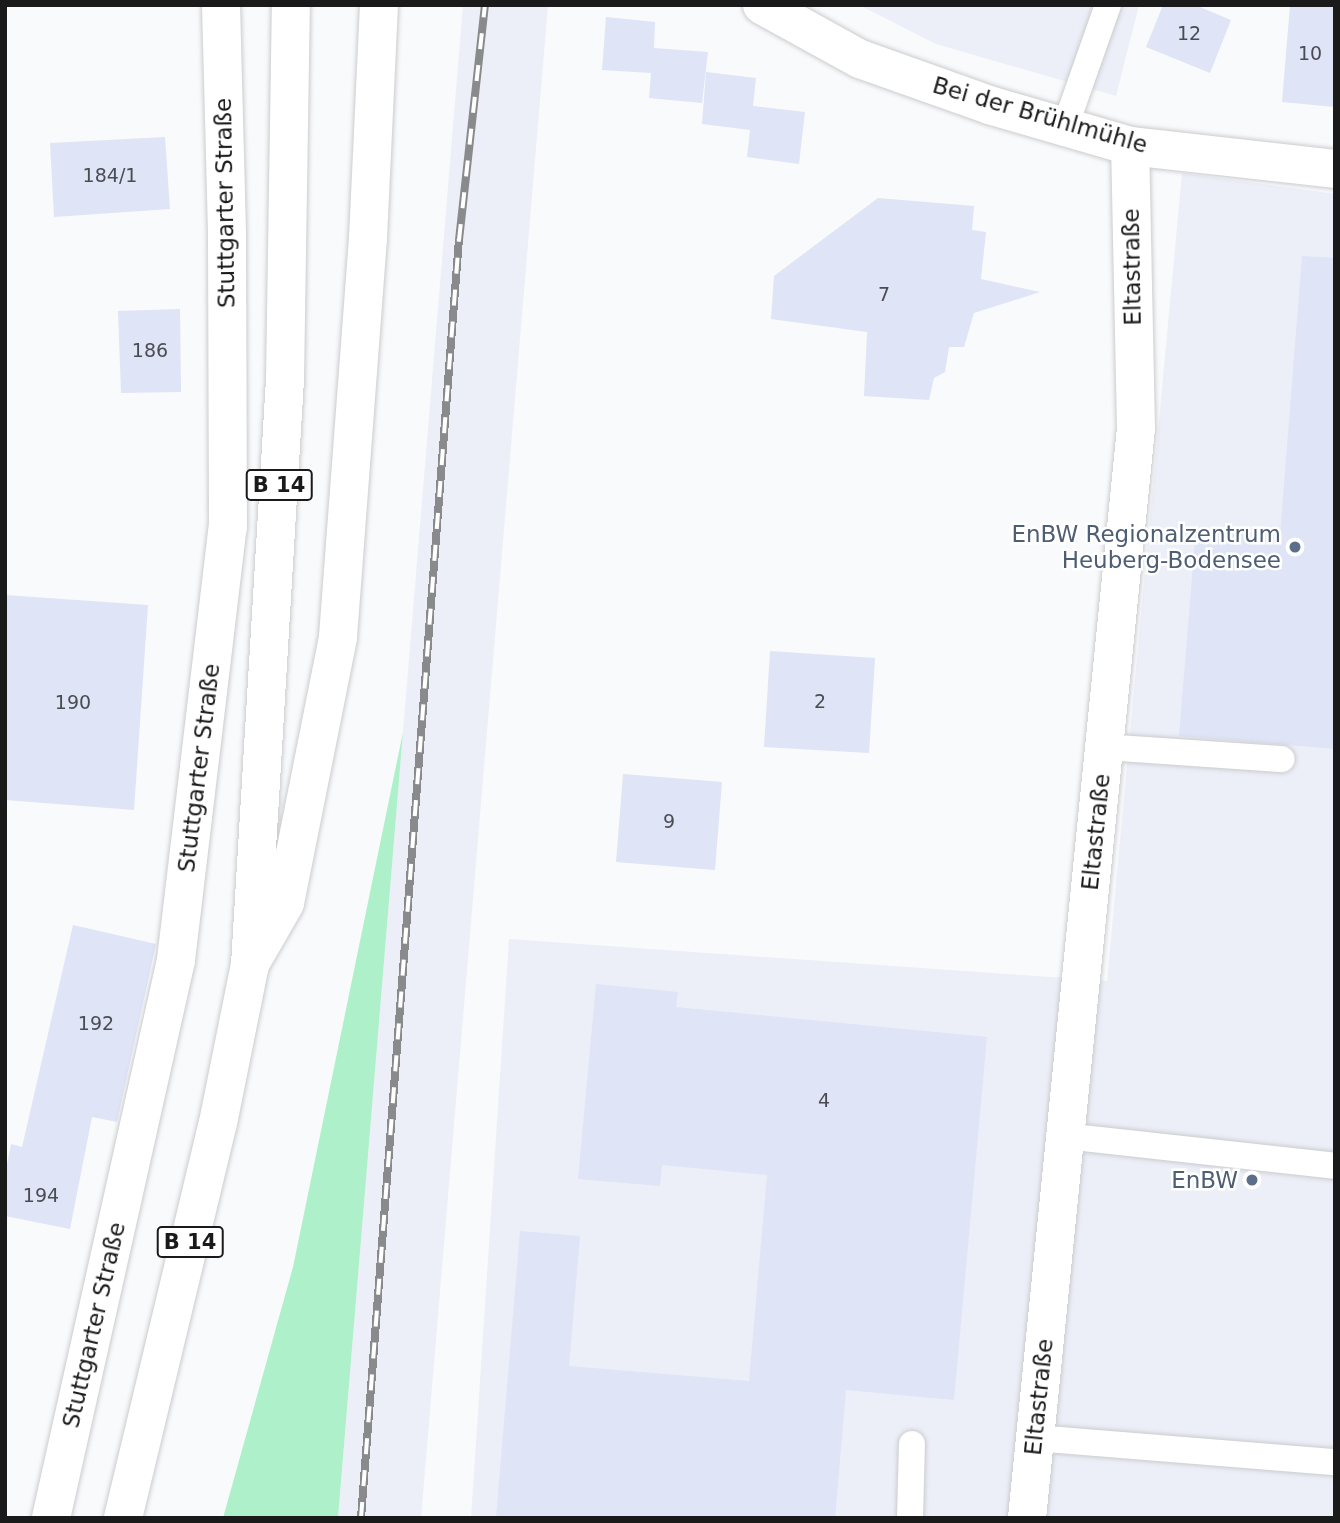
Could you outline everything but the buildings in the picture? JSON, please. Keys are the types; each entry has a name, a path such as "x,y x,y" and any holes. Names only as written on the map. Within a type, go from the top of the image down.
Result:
{"street":[{"name":"Stuttgarter Straße","path":"51,1518 176,960 228,527 227,233 221,5"},
{"name":"B 14","path":"123,1518 209,1161 250,965 285,379 291,5"},
{"name":"B 14","path":"250,965 285,903 338,637 368,238 379,5"},
{"name":"Bei der Brühlmühle","path":"762,5 860,59 989,105 1130,146 1335,169"},
{"name":"Eltastraße","path":"1027,1518 1136,428 1130,146"}],"lane":[{"path":"1065,127 1108,5"},
{"path":"1104,747 1283,758"},
{"path":"1065,1136 1335,1167"},
{"path":"1035,1438 1335,1462"},
{"path":"909,1518 912,1444"}],"shaded area":[{"path":"463,5 548,5 421,1518 338,1518"},
{"path":"859,5 1139,5 1116,96 936,44"},
{"path":"1182,173 1335,194 1335,1518 471,1518 509,939 1107,981"}],"green space":[{"path":"403,732 338,1518 223,1518 293,1267"}],"railway":[{"path":"361,1518 459,240 485,5"}],"place":[{"name":"EnBW Regionalzentrum Heuberg-Bodensee","path":"1295,547"},
{"name":"EnBW","path":"1252,1180"}]}
